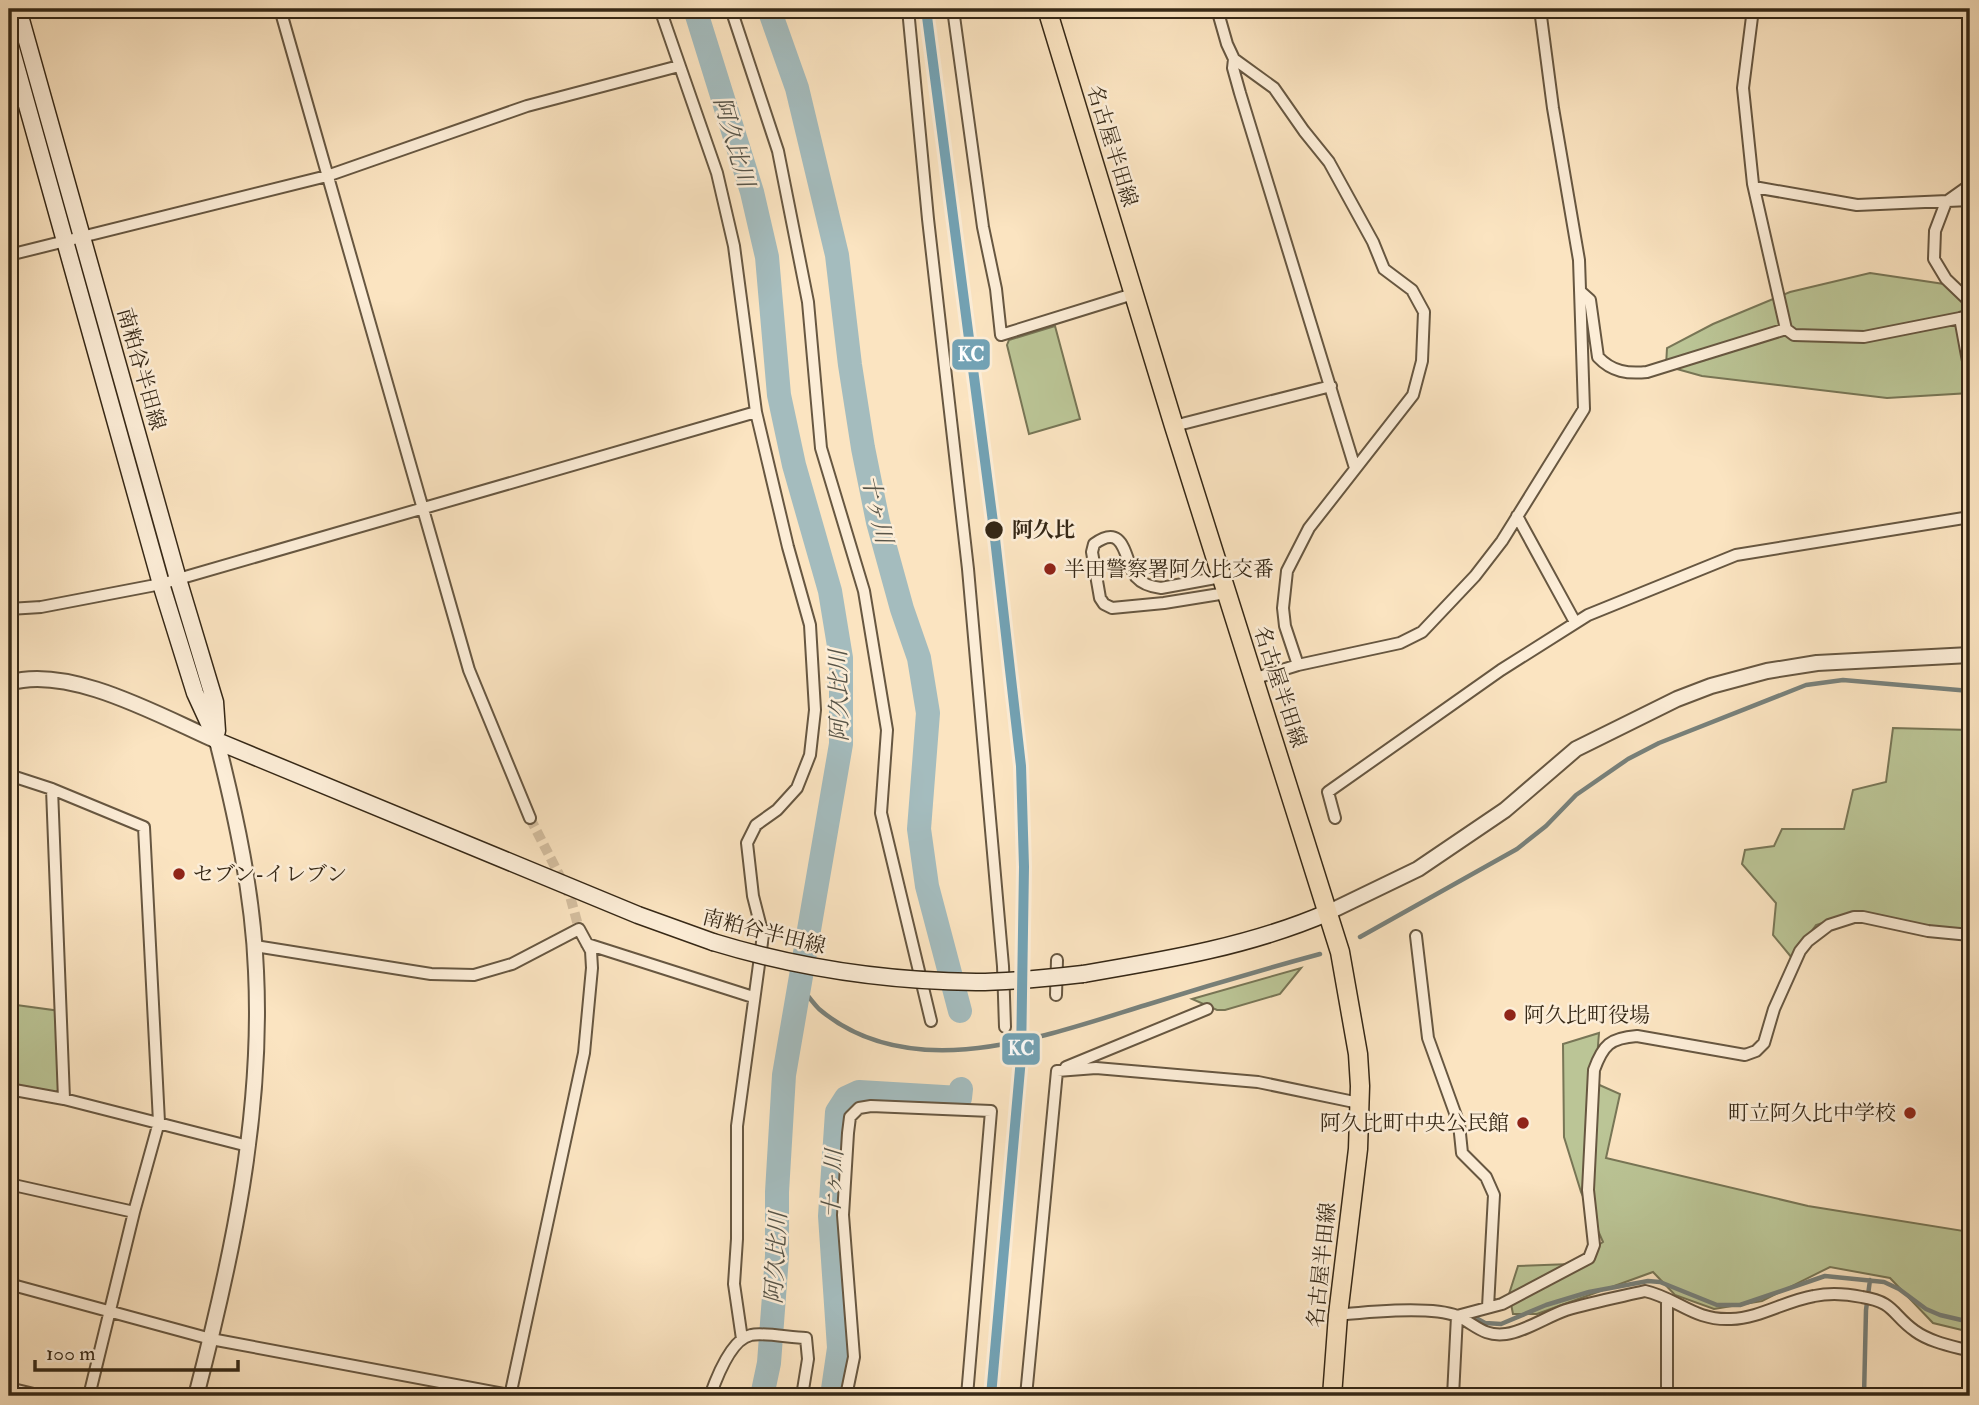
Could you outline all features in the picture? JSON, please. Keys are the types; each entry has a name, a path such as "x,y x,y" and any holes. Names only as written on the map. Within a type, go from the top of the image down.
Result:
{"main road":[{"name":"南粕谷半田線","path":"18,9 215,702 217,741"},
{"name":"名古屋半田線","path":"1047,9 1174,426 1339,946 1358,1054 1359,1103 1358,1149 1338,1315 1332,1396"},
{"name":"南粕谷半田線","path":"9,41 161,584 195,693 217,741 638,915 713,942 790,962 876,976 976,982 1083,974 1184,957 1307,922 1329,912"}],"street":[{"path":"280,9 469,670 530,818"},
{"path":"660,9 717,173 734,246 756,412 788,547 810,625 816,710 810,755 797,788 777,810 756,825 747,843 751,885 762,935 737,1126 737,1239 734,1284 747,1337"},
{"path":"731,9 778,151 808,302 821,447 864,591 887,730 881,813 931,1021"},
{"path":"908,9 928,219 969,582 1003,966 1005,1027"},
{"path":"953,9 1001,335 1133,293"},
{"path":"1217,9 1234,60 1233,68 1289,258 1331,386 1354,468"},
{"path":"1253,679 1298,665 1400,643 1422,632 1475,576 1502,541 1584,410 1579,260 1553,108 1540,9"},
{"path":"1753,9 1743,88 1754,187 1786,329 1794,335 1864,337 1965,316 1964,349 1970,372"},
{"path":"1234,60 1274,88 1329,162 1373,242 1384,269 1412,290 1424,312 1422,361 1413,395 1309,527 1287,570 1283,608 1285,625 1298,665"},
{"path":"9,255 327,176 527,106 679,66"},
{"path":"1970,185 1946,202 1935,231 1934,259 1946,279 1970,302"},
{"path":"1754,187 1857,205 1970,200"},
{"path":"1581,292 1590,300 1598,357 1623,372 1647,372 1786,329"},
{"path":"1174,426 1331,386"},
{"path":"9,609 41,607 161,584 756,412"},
{"path":"1517,516 1576,622"},
{"path":"1335,818 1328,792 1501,670 1576,622 1736,555 1970,517"},
{"path":"1129,606 1138,594 1139,587 1124,546 1119,540 1112,538 1100,540 1094,544 1092,552 1100,598 1112,608 1129,606 1224,585"},
{"path":"1135,576 1143,583 1161,588 1224,585"},
{"path":"1329,912 1418,869 1505,810 1576,749 1677,699 1756,674 1817,663 1970,655"},
{"path":"9,683 43,679 76,682 217,741 237,824 255,946 256,1033 248,1146 239,1209 196,1396"},
{"path":"9,775 52,789 144,827 159,1122 89,1396"},
{"path":"52,789 64,1099"},
{"path":"1338,1315 1392,1311 1457,1316 1502,1304 1589,1258 1594,1245 1588,1190 1593,1079 1599,1056 1608,1044 1620,1038 1637,1036 1745,1055 1756,1051 1764,1043 1774,1009 1800,951 1818,932 1854,916 1928,931 1970,935"},
{"path":"9,1284 211,1339 512,1396 584,1053 592,968 591,951 579,929 512,964 474,975 431,974 255,946"},
{"path":"1416,936 1428,1038 1459,1124 1462,1153 1486,1177 1494,1195 1488,1307"},
{"path":"587,944 753,997"},
{"path":"1056,995 1057,960"},
{"path":"1057,1071 1207,1009"},
{"path":"1057,1071 1096,1068 1258,1082 1359,1103"},
{"path":"1026,1396 1057,1071"},
{"path":"9,1089 64,1099 248,1146"},
{"path":"846,1396 854,1357 843,1216 848,1133 850,1117 859,1108 871,1106 991,1111 967,1396"},
{"path":"9,1184 134,1212"},
{"path":"1457,1316 1488,1334 1507,1334 1566,1310 1645,1292 1667,1299 1692,1313 1710,1318 1731,1319 1752,1316 1815,1296 1862,1297 1892,1307 1906,1324 1925,1337 1970,1351"},
{"path":"1667,1299 1667,1396"},
{"path":"1453,1396 1457,1316"},
{"path":"747,1337 806,1338 808,1351 802,1396"},
{"path":"710,1396 719,1371 747,1337"},
{"path":"9,1388 43,1396"}],"green space":[{"path":"1870,273 1944,284 1970,298 1970,393 1887,398 1702,376 1666,366 1667,348 1713,324 1790,292"},
{"path":"1055,326 1080,419 1029,434 1007,345 1009,340"},
{"path":"1893,728 1970,730 1970,931 1948,930 1852,913 1816,925 1792,958 1773,935 1776,903 1742,864 1745,850 1774,846 1782,829 1844,829 1853,790 1886,782"},
{"path":"1301,968 1280,994 1225,1010 1217,1010 1192,999"},
{"path":"9,1004 60,1011 64,1099 9,1089"},
{"path":"1599,1033 1595,1083 1620,1094 1606,1158 1808,1206 1970,1232 1970,1332 1933,1323 1890,1278 1830,1267 1762,1301 1714,1309 1675,1295 1653,1272 1537,1314 1513,1314 1509,1294 1518,1266 1571,1264 1603,1242 1581,1192 1564,1137 1563,1044"}],"waterway":[{"name":"阿久比川","path":"695,9 752,192 767,257 779,395 794,465 830,591 841,658 841,744 784,1075 777,1192 777,1256 769,1363 762,1396"},
{"name":"十ヶ川","path":"769,9 797,88 837,255 850,365 878,522 902,609 919,658 928,713 919,829 927,886 960,1011"},
{"path":"1360,937 1517,849 1546,826 1576,795 1628,759 1659,743 1806,685 1843,680 1970,691"},
{"path":"799,984 819,1009 855,1032 895,1046 936,1050 979,1048 1065,1030 1320,954"},
{"name":"十ヶ川","path":"832,1396 839,1348 830,1216 837,1112 846,1098 859,1092 960,1098 961,1089"},
{"path":"1476,1318 1485,1323 1501,1324 1546,1305 1589,1292 1648,1281 1660,1282 1717,1305 1740,1305 1825,1276 1884,1282 1899,1289 1926,1309 1970,1322"},
{"path":"1864,1396 1866,1310 1870,1280"}],"tunnel":[{"path":"530,818 570,896 579,929"}],"transit line":[{"name":"KC","path":"926,9 994,530 1021,766 1024,867 1021,1058 991,1396"}],"place":[{"name":"阿久比","path":"994,530"},
{"name":"半田警察署阿久比交番","path":"1050,569"},
{"name":"セブン-イレブン","path":"179,874"},
{"name":"阿久比町役場","path":"1510,1015"},
{"name":"町立阿久比中学校","path":"1910,1113"},
{"name":"阿久比町中央公民館","path":"1523,1123"}]}
